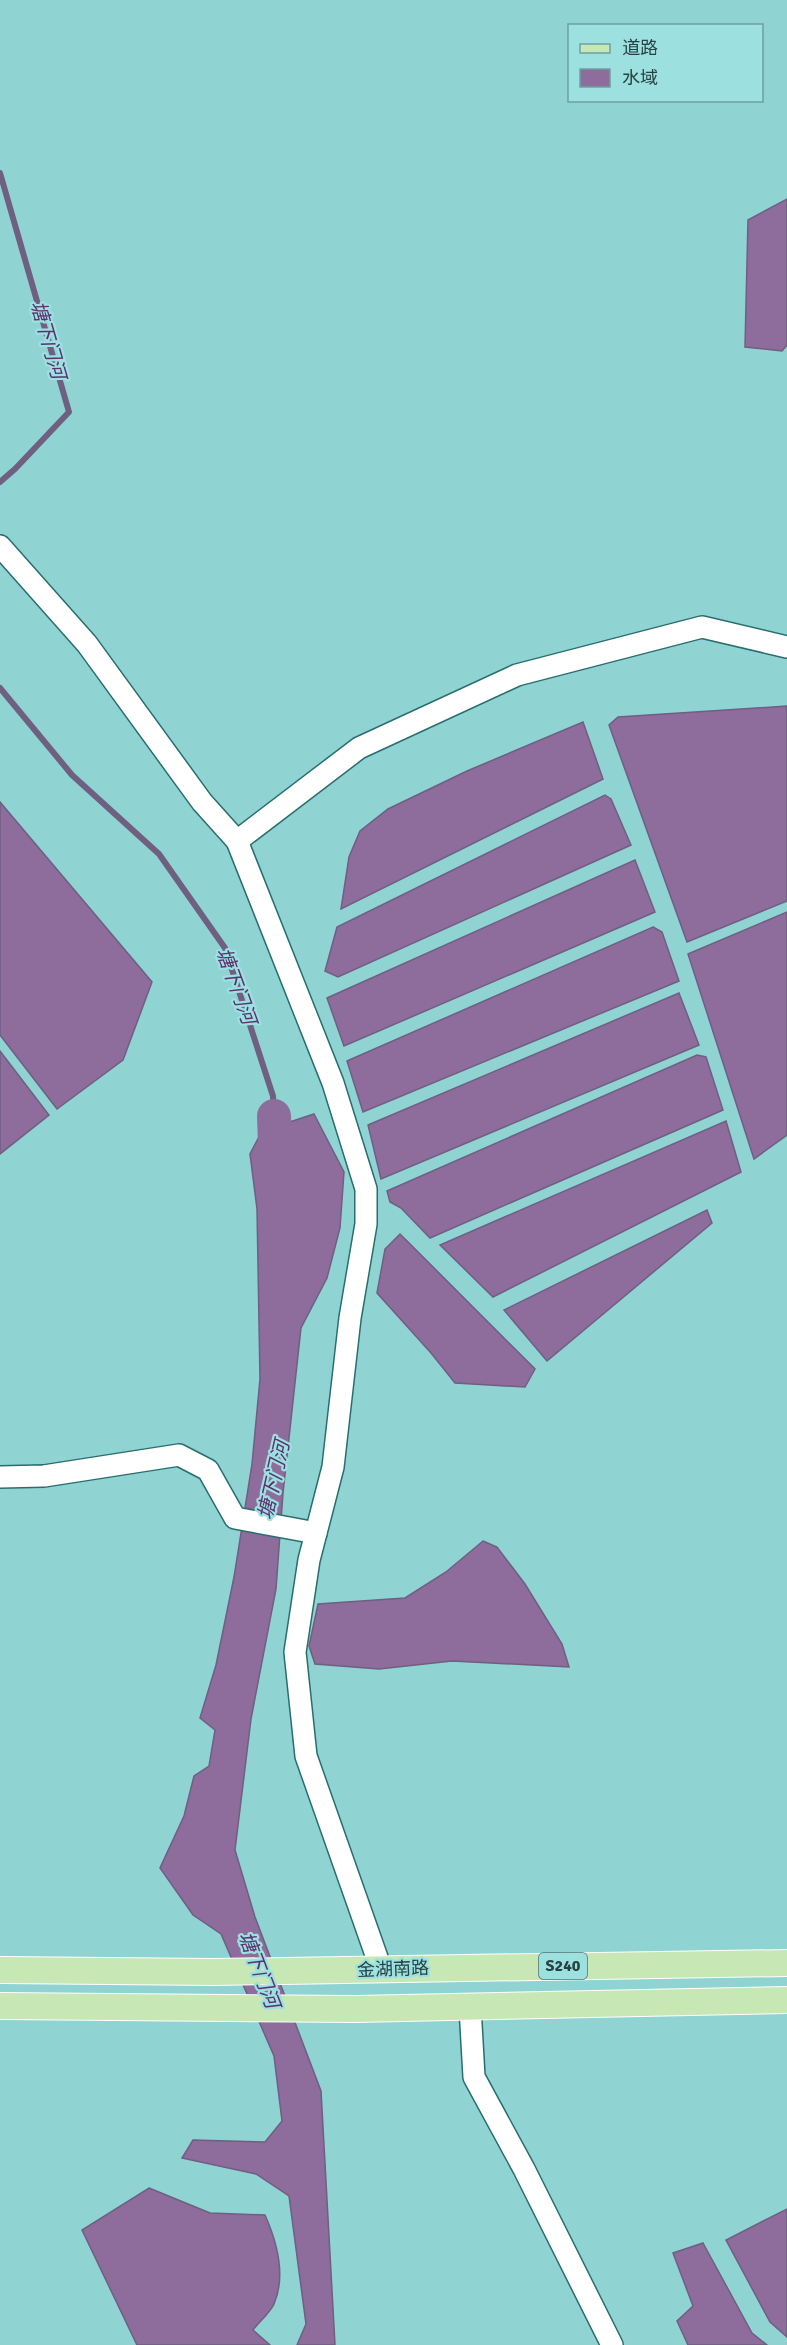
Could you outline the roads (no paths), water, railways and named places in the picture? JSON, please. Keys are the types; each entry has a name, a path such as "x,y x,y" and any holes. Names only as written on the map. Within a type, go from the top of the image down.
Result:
{"main road":[{"name":"金湖南路","path":"0,1970 339,1971 381,1968 787,1963"},
{"name":"S240","path":"0,2006 346,2010 787,2000"}],"street":[{"path":"0,546 87,644 202,802 237,841 333,1083 366,1189 366,1224 350,1318 333,1467 309,1560 295,1652 306,1756 381,1968"},
{"path":"237,841 359,748 517,675 702,627 787,647"},
{"path":"0,1477 44,1476 179,1455 208,1470 235,1518 315,1533"},
{"path":"470,2007 474,2077 524,2169 612,2345"}],"water":[{"path":"787,199 787,345 782,351 745,347 748,220"},
{"path":"787,706 787,901 687,942 609,725 618,717"},
{"path":"583,722 603,779 341,909 349,857 360,831 388,809 467,771"},
{"path":"605,795 611,799 631,845 338,977 325,971 337,927"},
{"path":"0,802 152,982 123,1060 57,1109 0,1035"},
{"path":"635,860 655,912 344,1046 327,998"},
{"path":"787,912 787,1135 754,1159 688,954"},
{"path":"653,927 662,932 679,981 363,1112 347,1061"},
{"path":"679,993 699,1045 381,1179 368,1125"},
{"path":"0,1051 49,1115 0,1154"},
{"path":"697,1055 706,1057 723,1110 430,1238 401,1208 390,1202 387,1191"},
{"path":"314,1114 344,1172 340,1228 327,1278 301,1328 283,1493 276,1589 251,1719 235,1850 255,1917 321,2091 335,2345 297,2345 306,2324 289,2196 256,2174 182,2158 193,2140 265,2142 282,2121 274,2056 221,1934 193,1915 160,1868 184,1816 194,1776 209,1766 215,1730 200,1718 216,1665 234,1577 252,1464 260,1379 257,1209 250,1154 262,1131"},
{"path":"726,1121 741,1172 493,1297 440,1245"},
{"path":"707,1210 712,1223 547,1361 504,1310"},
{"path":"400,1234 535,1369 525,1387 455,1383 377,1293 385,1249"},
{"path":"483,1541 497,1547 525,1584 562,1644 569,1667 452,1661 379,1669 315,1664 309,1646 318,1604 405,1598 446,1572"},
{"path":"149,2188 210,2213 265,2215 273,2236 280,2271 278,2293 272,2307 253,2330 270,2345 137,2345 82,2230"},
{"path":"787,2209 787,2337 770,2322 726,2240"},
{"path":"703,2243 752,2333 767,2345 688,2345 677,2321 693,2306 673,2253"}],"waterway":[{"name":"塘下门河","path":"0,173 69,412 0,482"},
{"name":"塘下门河","path":"0,688 72,775 159,854 225,948 273,1096 274,1116"},
{"name":"塘下门河","path":"274,1116 276,1173"}]}
